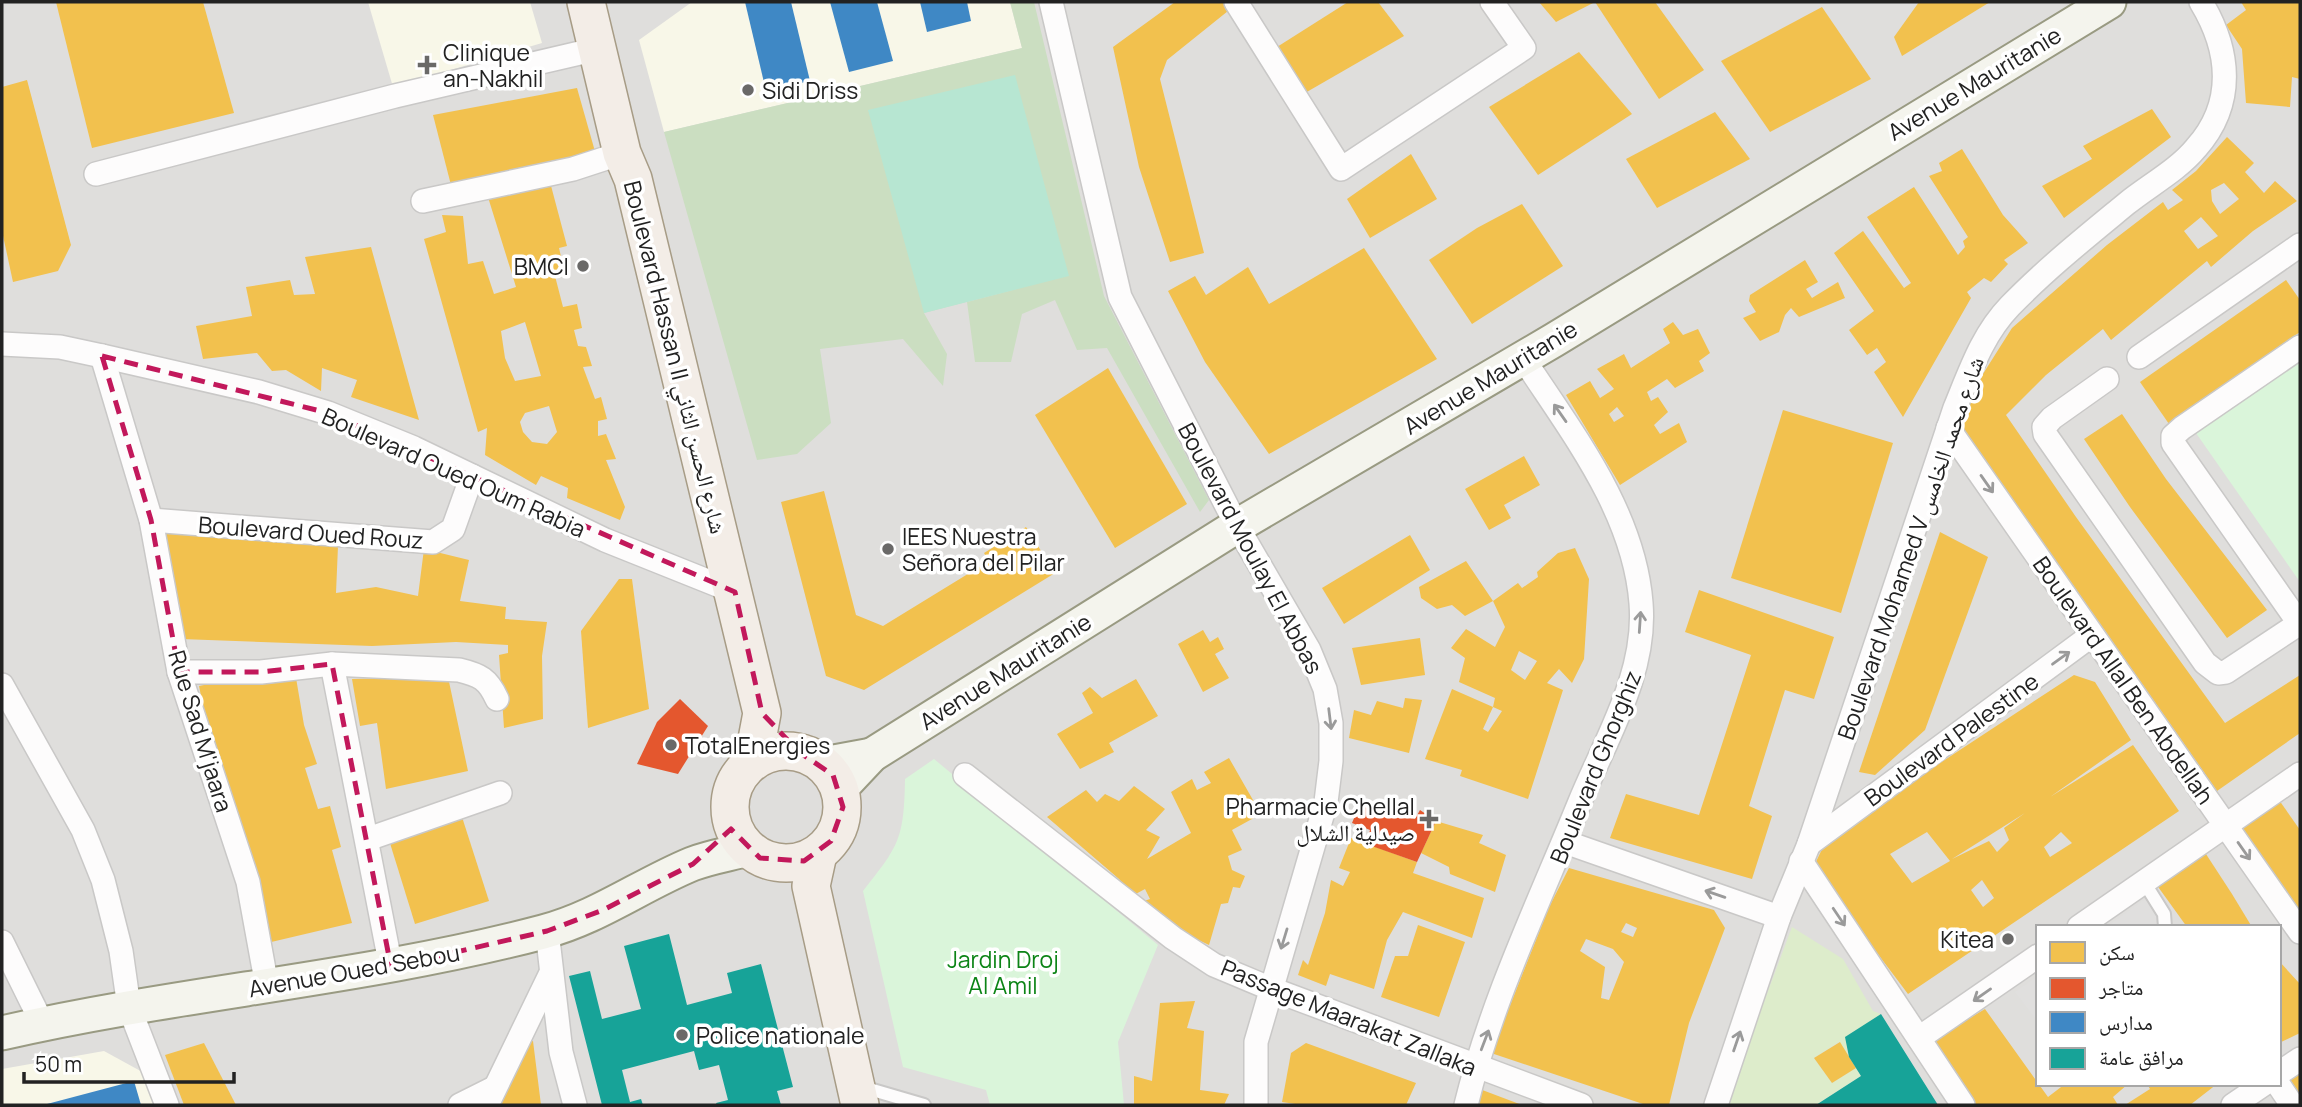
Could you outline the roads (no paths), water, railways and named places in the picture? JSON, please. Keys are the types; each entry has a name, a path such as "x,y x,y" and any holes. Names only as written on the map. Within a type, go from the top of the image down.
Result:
{"main road":[{"name":"Boulevard Hassan II شارع الحسن الثاني","path":"586,2 622,152 633,179 762,713 753,761"},
{"path":"762,713 820,768 843,807 840,825 831,841 806,868"},
{"path":"806,868 761,858 741,838 730,802 737,779 753,761 775,751 820,768"},
{"path":"806,868 858,1095"}],"street":[{"path":"1236,2 1341,169 1524,48 1493,2"},
{"name":"Avenue Mauritanie","path":"820,768 872,755 1237,526 1523,358 2109,2"},
{"name":"Boulevard Mohamed V شارع محمد الخامس","path":"1716,1105 1779,917 1805,852 1948,428 1981,345 2008,308 2066,253 2196,149 2216,119 2226,88 2225,56 2212,20 2201,2"},
{"name":"Boulevard Moulay El Abbas","path":"1058,5 1120,298 1237,526 1309,650 1325,689 1331,723 1331,761 1326,802 1269,988 1256,1042 1256,1105"},
{"path":"96,174 395,96 597,49"},
{"path":"423,201 573,169 622,152"},
{"path":"2139,357 2300,245"},
{"name":"Boulevard Oued Oum Rabia","path":"2,344 60,347 259,392 328,413 472,476 606,540 734,592"},
{"path":"2107,379 2052,418 2044,427 2045,434 2205,663 2218,673 2226,672 2300,623 2173,443 2173,436 2300,347"},
{"name":"Rue Sad M'jaara","path":"102,356 151,520 179,673 248,882 267,986"},
{"name":"Boulevard Ghorghiz","path":"1466,1105 1475,1068 1637,660 1641,603 1628,546 1601,479 1523,358"},
{"name":"Boulevard Allal Ben Abdellah","path":"1948,428 2300,932"},
{"name":"Boulevard Oued Rouz","path":"151,520 433,542 453,529 472,476"},
{"name":"Boulevard Palestine","path":"1805,852 2092,635"},
{"path":"332,664 391,967"},
{"path":"179,673 261,672 332,664 459,670 480,675 490,684 497,699"},
{"path":"2,685 83,830 103,880 115,927 129,1007 167,1105"},
{"path":"2082,925 2300,774"},
{"name":"Passage Maarakat Zallaka","path":"965,775 1173,938 1214,965 1475,1068 1581,1105"},
{"path":"368,839 500,793"},
{"name":"Avenue Oued Sebou","path":"2,1033 129,1007 391,967 547,931 603,910 741,838"},
{"path":"1565,842 1779,917"},
{"path":"1805,852 1963,1105"},
{"path":"547,931 561,1052 575,1105"},
{"path":"2,942 42,1023"},
{"path":"1919,1038 2036,957"},
{"path":"460,1105 491,1096 550,975"},
{"path":"2281,1072 2300,1059"},
{"path":"2233,1105 2261,1086"},
{"path":"2279,1086 2292,1105"}],"lane":[{"path":"2144,882 2164,914 2165,925"},
{"path":"858,1095 924,1105"}],"place":[{"name":"Clinique an-Nakhil","path":"427,65"},
{"name":"Sidi Driss","path":"748,90"},
{"name":"BMCI","path":"583,266"},
{"name":"IEES Nuestra Señora del Pilar","path":"888,549"},
{"name":"TotalEnergies","path":"671,745"},
{"name":"Pharmacie Chellal صيدلية الشلال","path":"1429,819"},
{"name":"Kitea","path":"2008,939"},
{"name":"Police nationale","path":"682,1035"}],"park label":[{"name":"Jardin Droj Al Amil","path":"1003,972"}]}
